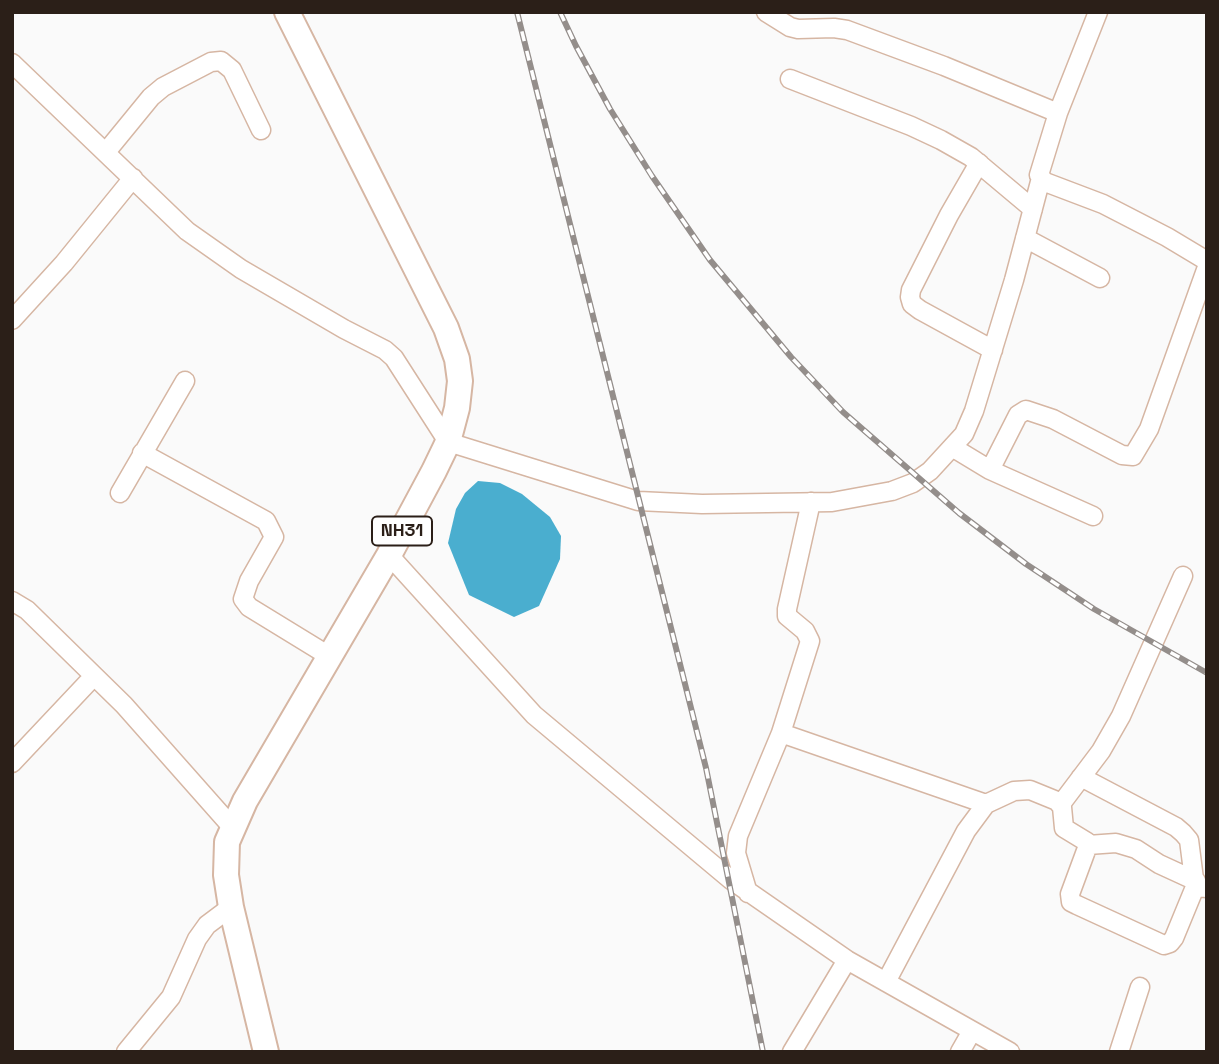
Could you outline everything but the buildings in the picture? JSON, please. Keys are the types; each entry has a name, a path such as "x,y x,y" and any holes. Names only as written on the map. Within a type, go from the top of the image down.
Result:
{"highway":[{"name":"NH31","path":"266,1052 231,907 225,856 232,827 389,555 448,442 457,408 460,381 457,359 446,328 287,12"}],"street":[{"path":"766,12 798,29 847,30 944,65 1058,113"},
{"path":"12,63 187,230 241,269 344,329 385,349 394,358 448,442 630,500 702,504 832,502 892,491 913,482 930,471 964,434 974,411 1025,238 1041,178 1040,167 1098,12"},
{"path":"106,152 151,97 211,62 221,61 232,70 261,130"},
{"path":"790,79 911,126 979,163 1033,209"},
{"path":"979,163 948,215 910,297 912,304 920,310 993,349"},
{"path":"12,320 64,263 133,178"},
{"path":"989,470 1018,415 1027,410 1053,419 1122,455 1132,456 1149,429 1207,264 1167,237 1103,204 1041,178"},
{"path":"1025,238 1100,278"},
{"path":"120,493 185,381"},
{"path":"952,447 989,470 1093,516"},
{"path":"142,453 266,521 274,537 249,581 243,598 249,607 329,656"},
{"path":"748,893 736,853 738,836 781,733 810,641 804,631 788,616 787,609 811,502"},
{"path":"389,555 534,715 748,893 846,960 1010,1052"},
{"path":"1183,576 1121,716 1101,751 1061,804 1064,828 1088,845 1116,843 1136,849 1158,864 1199,885"},
{"path":"12,601 27,610 124,705 232,827"},
{"path":"12,763 94,676"},
{"path":"781,733 986,804"},
{"path":"1081,777 1176,827 1189,840 1199,885 1170,943 1158,943 1071,902 1070,894 1088,845"},
{"path":"886,982 966,831 986,804 1014,791 1030,790 1061,804"},
{"path":"126,1052 171,997 197,939 207,926 231,907"},
{"path":"792,1052 846,960"},
{"path":"1119,1052 1140,987"},
{"path":"960,1052 972,1031"}],"water":[{"path":"478,481 500,483 522,494 550,517 561,536 560,559 539,606 514,617 469,595 448,543 456,509 465,493"}],"railway":[{"path":"517,12 706,768 763,1052"},
{"path":"560,12 610,109 710,260 791,357 843,412 959,513 1026,564 1094,609 1207,673"}]}
